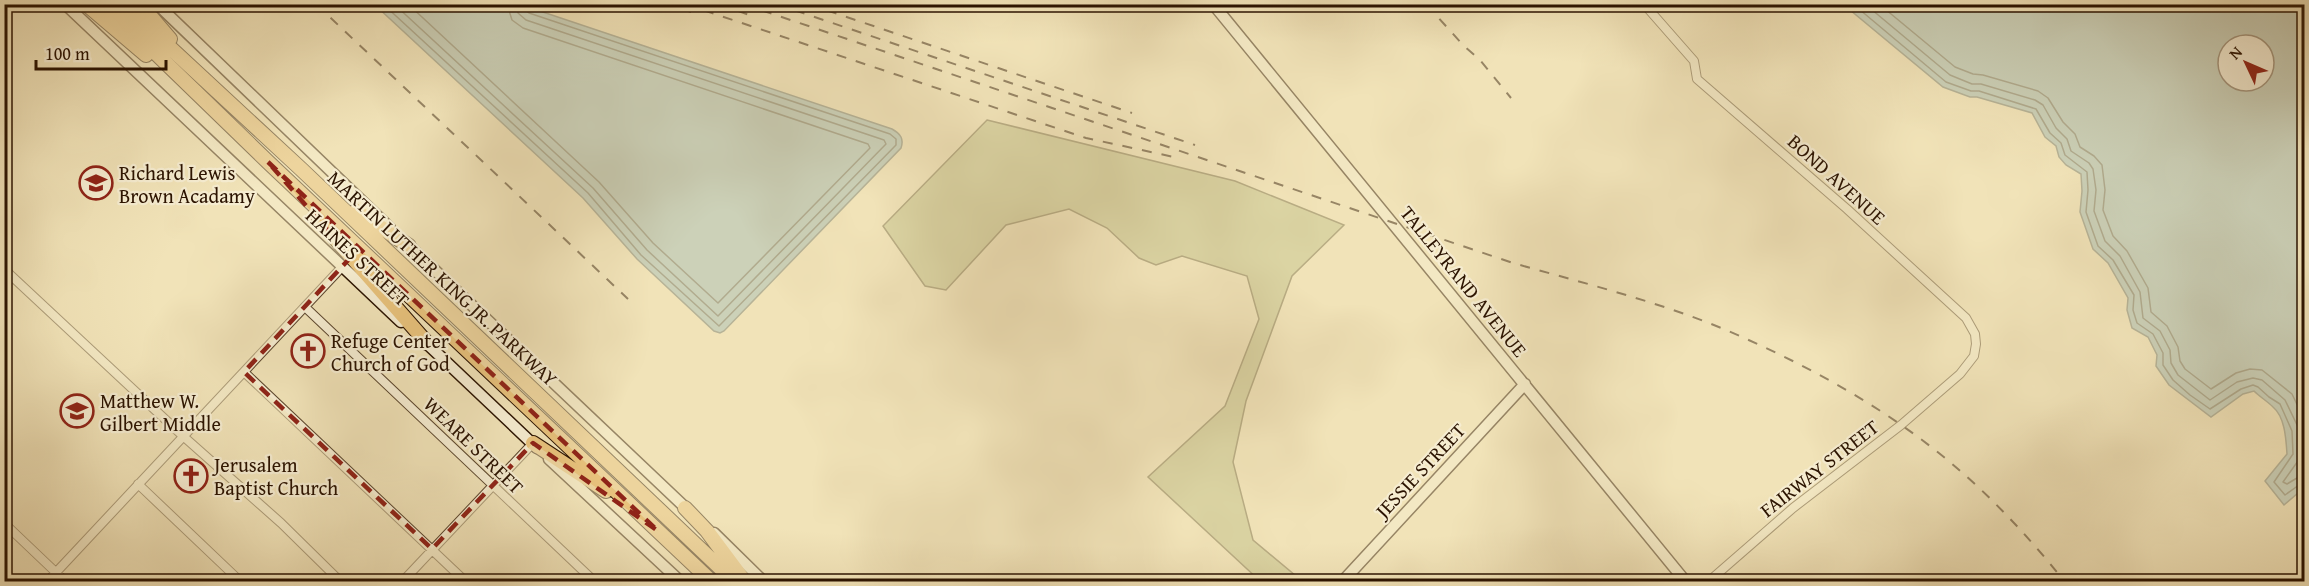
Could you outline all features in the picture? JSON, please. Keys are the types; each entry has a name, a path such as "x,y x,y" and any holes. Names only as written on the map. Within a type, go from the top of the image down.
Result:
{"highway":[{"path":"86,4 235,130"},
{"name":"MARTIN LUTHER KING JR. PARKWAY","path":"105,4 268,162 712,582"},
{"name":"MARTIN LUTHER KING JR. PARKWAY","path":"123,4 301,169 735,582"},
{"path":"140,4 169,36 189,65"},
{"path":"268,162 427,343"},
{"path":"301,169 365,218 409,246"},
{"path":"533,443 586,476 658,531"},
{"path":"685,508 707,531 745,582"}],"street":[{"name":"HAINES STREET","path":"65,4 342,267 427,343 677,579"},
{"path":"156,4 764,582"},
{"name":"TALLEYRAND AVENUE","path":"1213,4 1686,582"},
{"name":"BOND AVENUE","path":"1644,4 1694,61 1697,78 1847,209 1966,318 1975,334 1974,356 1968,366 1951,382"},
{"path":"47,582 342,267"},
{"path":"4,269 183,436 281,523 341,582"},
{"name":"WEARE STREET","path":"306,307 595,582"},
{"path":"244,372 466,582"},
{"name":"FAIRWAY STREET","path":"1708,582 1793,507 1901,425 1951,382"},
{"name":"JESSIE STREET","path":"1342,582 1524,384"},
{"path":"402,582 533,443"},
{"path":"138,484 241,582"},
{"path":"4,523 66,582"}],"highlighted area":[{"path":"268,162 658,531 533,443 432,549 244,372 351,257"}],"shaded area":[{"path":"987,120 1235,181 1344,225 1292,276 1246,401 1233,462 1253,540 1302,581 1260,581 1148,477 1225,406 1259,319 1247,276 1182,256 1156,265 1139,258 1107,228 1069,209 1006,225 946,290 925,286 883,226"}],"water":[{"path":"375,5 522,5 892,129 901,137 901,148 720,333 714,331 637,259 583,198"},
{"path":"1844,5 2304,5 2304,488 2284,505 2265,481 2287,454 2282,422 2277,411 2254,391 2243,394 2211,417 2169,385 2156,366 2157,355 2148,337 2132,328 2127,310 2128,298 2108,263 2093,249 2080,212 2081,174 2066,165 2059,157 2056,146 2045,137 2032,113 1970,97 1943,87"}],"railway":[{"path":"316,4 628,299"},
{"path":"669,4 691,12"},
{"path":"685,4 1086,138 1174,157"},
{"path":"719,4 752,16"},
{"path":"743,4 1513,263 1658,305 1742,337 1822,376 1873,406 1922,440 1993,501 2023,532 2065,582"},
{"path":"776,4 1195,145"},
{"path":"808,4 1132,113"},
{"path":"1426,4 1463,45 1480,60 1511,98"}],"place":[{"name":"Richard Lewis Brown Acadamy","path":"96,183"},
{"name":"Refuge Center Church of God","path":"308,351"},
{"name":"Matthew W. Gilbert Middle","path":"77,411"},
{"name":"Jerusalem Baptist Church","path":"191,476"}]}
